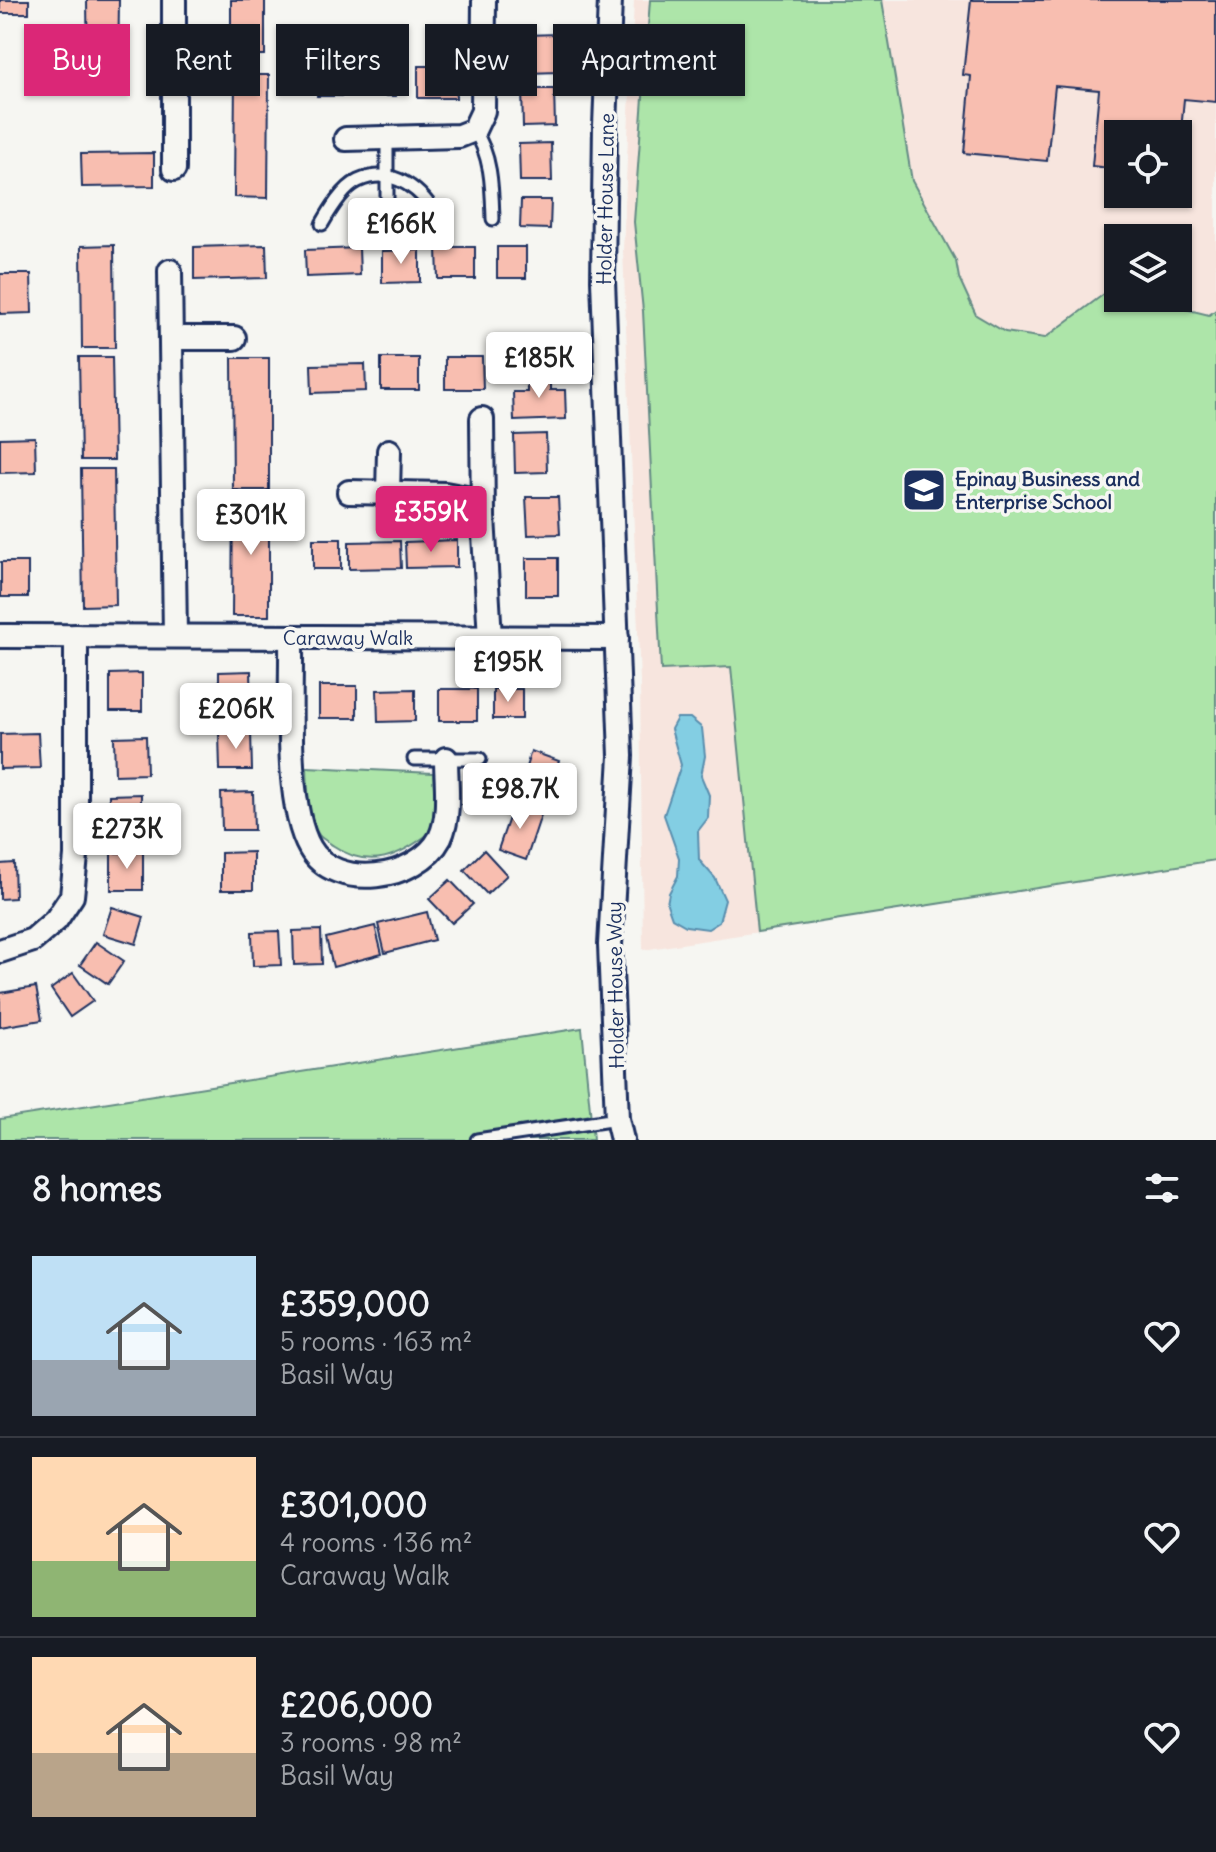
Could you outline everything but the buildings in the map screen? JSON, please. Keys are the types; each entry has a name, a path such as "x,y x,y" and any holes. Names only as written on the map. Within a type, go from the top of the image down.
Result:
{"street":[{"path":"174,0 174,169"},
{"path":"346,139 459,136 474,130 483,111 484,0"},
{"name":"Holder House Lane","path":"610,0 603,280 617,638"},
{"path":"170,271 175,636"},
{"path":"171,338 234,338"},
{"path":"482,419 483,517 490,638"},
{"path":"388,493 389,451"},
{"path":"349,492 445,494 466,498 483,517"},
{"name":"Caraway Walk","path":"0,636 617,638"},
{"path":"0,951 33,940 56,920 72,896 76,856 76,636"},
{"path":"291,637 293,787 298,823 311,851 333,869 366,877 396,873 422,859 440,837 446,807 446,759"},
{"name":"Holder House Way","path":"617,638 621,756 610,945 620,1129"}],"lane":[{"path":"474,130 483,143 489,171 493,219"},
{"path":"387,138 387,222"},
{"path":"322,224 330,210 357,181 386,176 413,186 429,202 439,221"},
{"path":"414,759 480,759"},
{"path":"477,1140 620,1129"}],"shaded area":[{"name":"Epinay Business and Enterprise School","path":"634,0 1216,0 1216,861 643,950 640,682 623,250 630,96 745,96 745,24 633,24"}],"green space":[{"name":"Epinay Business and Enterprise School","path":"650,0 882,0 912,181 956,261 959,278 976,315 1005,332 1045,338 1104,294 1104,312 1192,311 1209,315 1216,310 1216,860 757,932 731,667 661,670 643,311 634,222 643,96 745,96 745,24 648,24"},
{"path":"307,767 433,773 435,801 431,832 396,854 372,859 347,854 322,838 315,829 309,802"},
{"path":"582,1028 593,1140 0,1140 0,1119"}],"water":[{"path":"677,718 690,718 702,728 705,756 701,776 709,795 708,818 698,831 699,860 715,878 725,900 719,922 708,929 686,926 672,918 667,904 678,876 679,858 664,815 681,765 671,729"}],"place":[{"name":"Epinay Business and Enterprise School","path":"924,490"}]}
